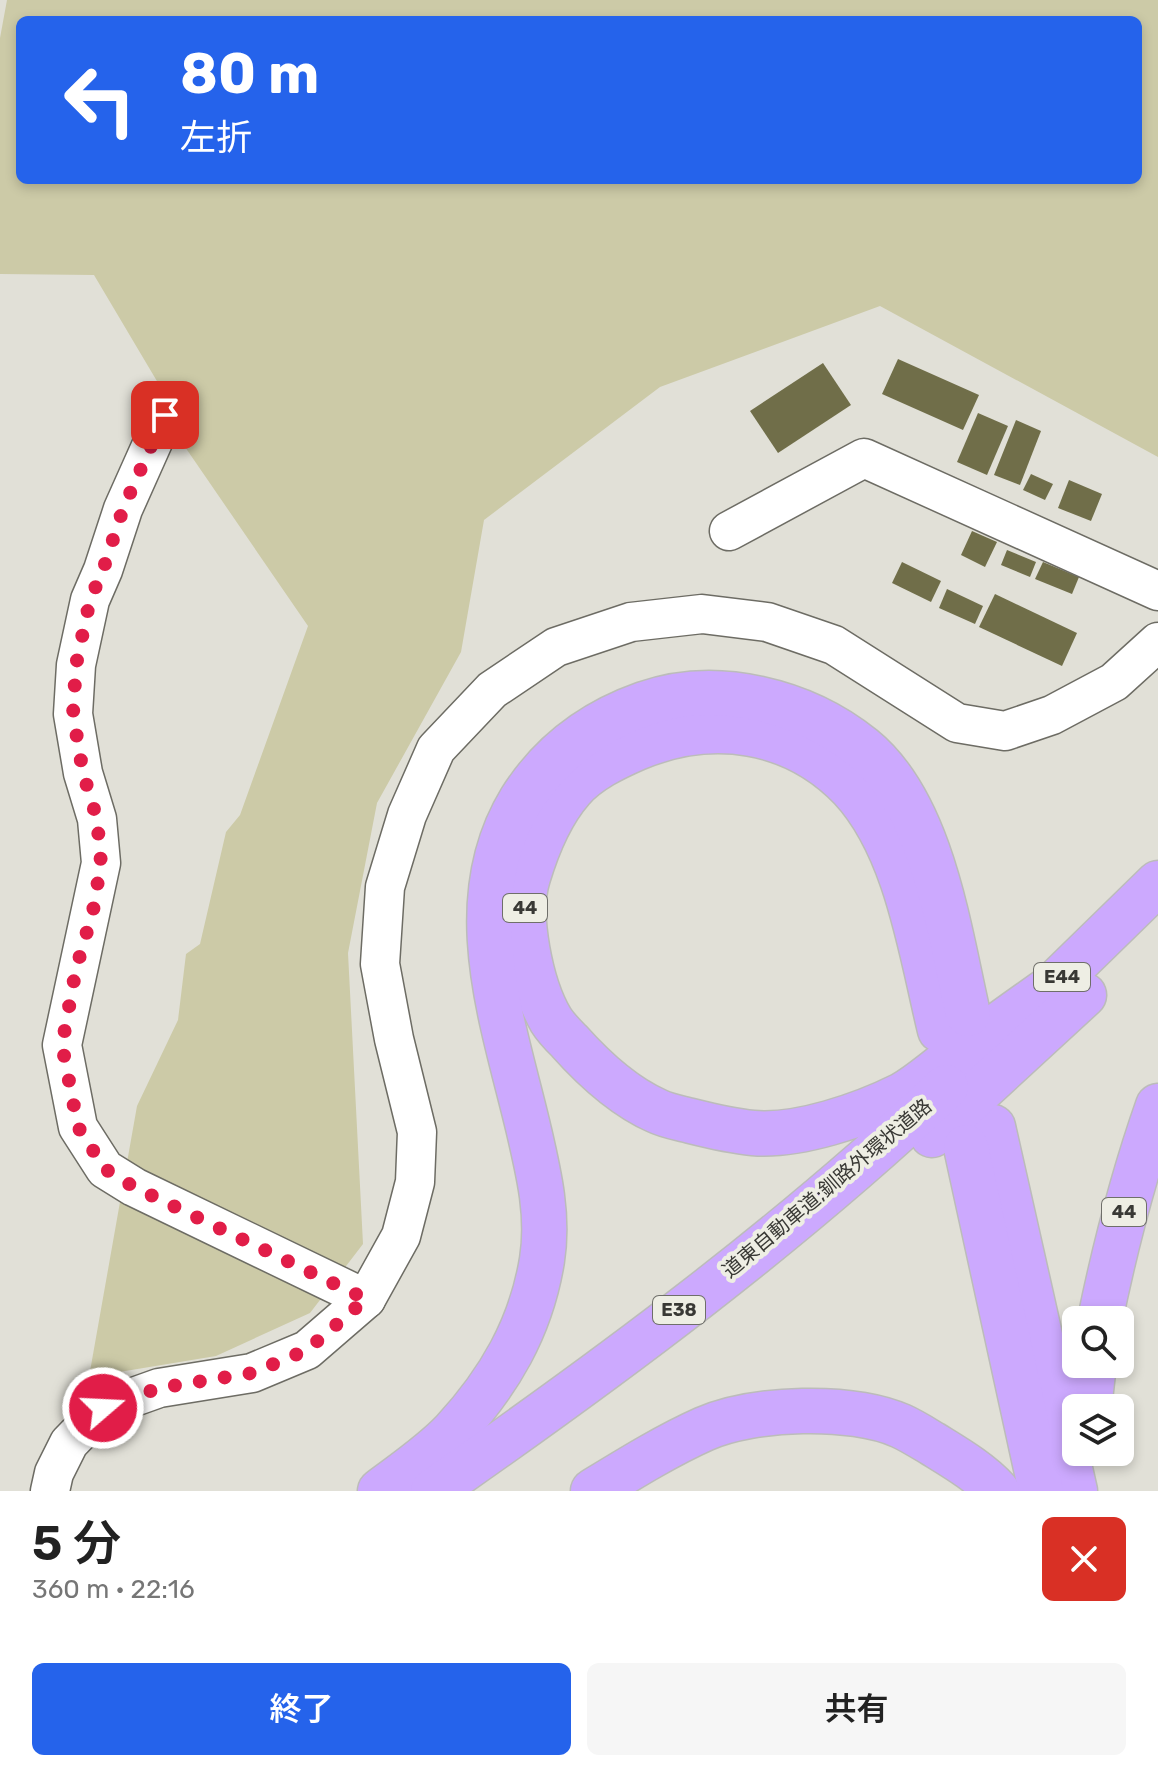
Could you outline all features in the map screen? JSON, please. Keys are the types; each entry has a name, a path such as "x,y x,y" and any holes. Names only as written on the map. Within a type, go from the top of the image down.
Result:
{"highway":[{"name":"44","path":"380,1491 452,1433 510,1358 530,1314 542,1258 544,1195 494,987 488,923 494,869 512,816 535,778 569,744 605,720 647,703 686,694 727,695 767,701 808,714 843,732 879,762 911,809 941,895 954,1022 879,825 851,789 823,763 792,745 759,734 723,729 689,732 653,742 609,760 573,789 545,832 526,881 525,928 534,978 552,1021 582,1056 615,1086 658,1112 755,1133 800,1129 853,1115 904,1094 1056,984"},
{"name":"道東自動車道;釧路外環状道路","path":"974,1110 1056,984 1158,883"},
{"name":"道東自動車道;釧路外環状道路","path":"471,1491 649,1365 974,1110 1158,922"},
{"name":"44","path":"1103,1306 1113,1253 1134,1176 1158,1106"},
{"name":"道東自動車道;釧路外環状道路","path":"433,1491 635,1344 774,1236 915,1116 974,1110"},
{"path":"974,1110 1041,1491"},
{"path":"974,1110 1075,1491"},
{"path":"593,1491 640,1462 706,1428 756,1414 802,1411 848,1413 899,1425 942,1449 997,1491"},
{"path":"1088,1466 1089,1491"}],"street":[{"path":"165,415 123,509 90,600 76,665 73,714 83,773 97,819 101,863 62,1045 78,1127 105,1169 134,1187 366,1299"},
{"path":"729,531 864,458 1158,591"},
{"path":"50,1491 54,1473 69,1443 103,1408 159,1388 252,1373 307,1350 366,1299 401,1236 415,1182 417,1132 394,1039 380,964 385,887 407,815 436,749 492,690 556,647 631,622 702,614 767,622 834,645 957,723 1005,731 1052,715 1114,682 1158,642"}],"shaded area":[{"path":"7,0 1158,0 1158,457 880,306 660,387 484,520 461,652 377,803 348,953 363,1244 310,1313 216,1356 89,1377 137,1106 178,1020 186,954 200,944 226,832 240,815 308,626 183,444 164,393 94,275 0,274 0,38"}],"building":[{"path":"898,359 979,395 963,430 882,394"},
{"path":"823,363 851,405 778,453 750,411"},
{"path":"978,413 1008,426 987,475 957,462"},
{"path":"1016,420 1041,431 1020,485 994,475"},
{"path":"1031,474 1053,484 1045,500 1023,490"},
{"path":"1069,480 1102,494 1091,521 1058,508"},
{"path":"972,531 997,542 985,567 961,555"},
{"path":"1007,550 1036,562 1030,577 1001,565"},
{"path":"902,562 941,581 931,602 892,583"},
{"path":"1043,562 1079,577 1072,594 1035,579"},
{"path":"947,589 983,606 975,624 939,608"},
{"path":"995,594 1077,633 1062,666 979,627"}],"route":[{"path":"103,1408 159,1388 252,1373 307,1350 366,1299 134,1187 105,1169 78,1127 62,1045 101,863 97,819 83,773 73,714 76,665 90,600 123,509 165,415"}]}
